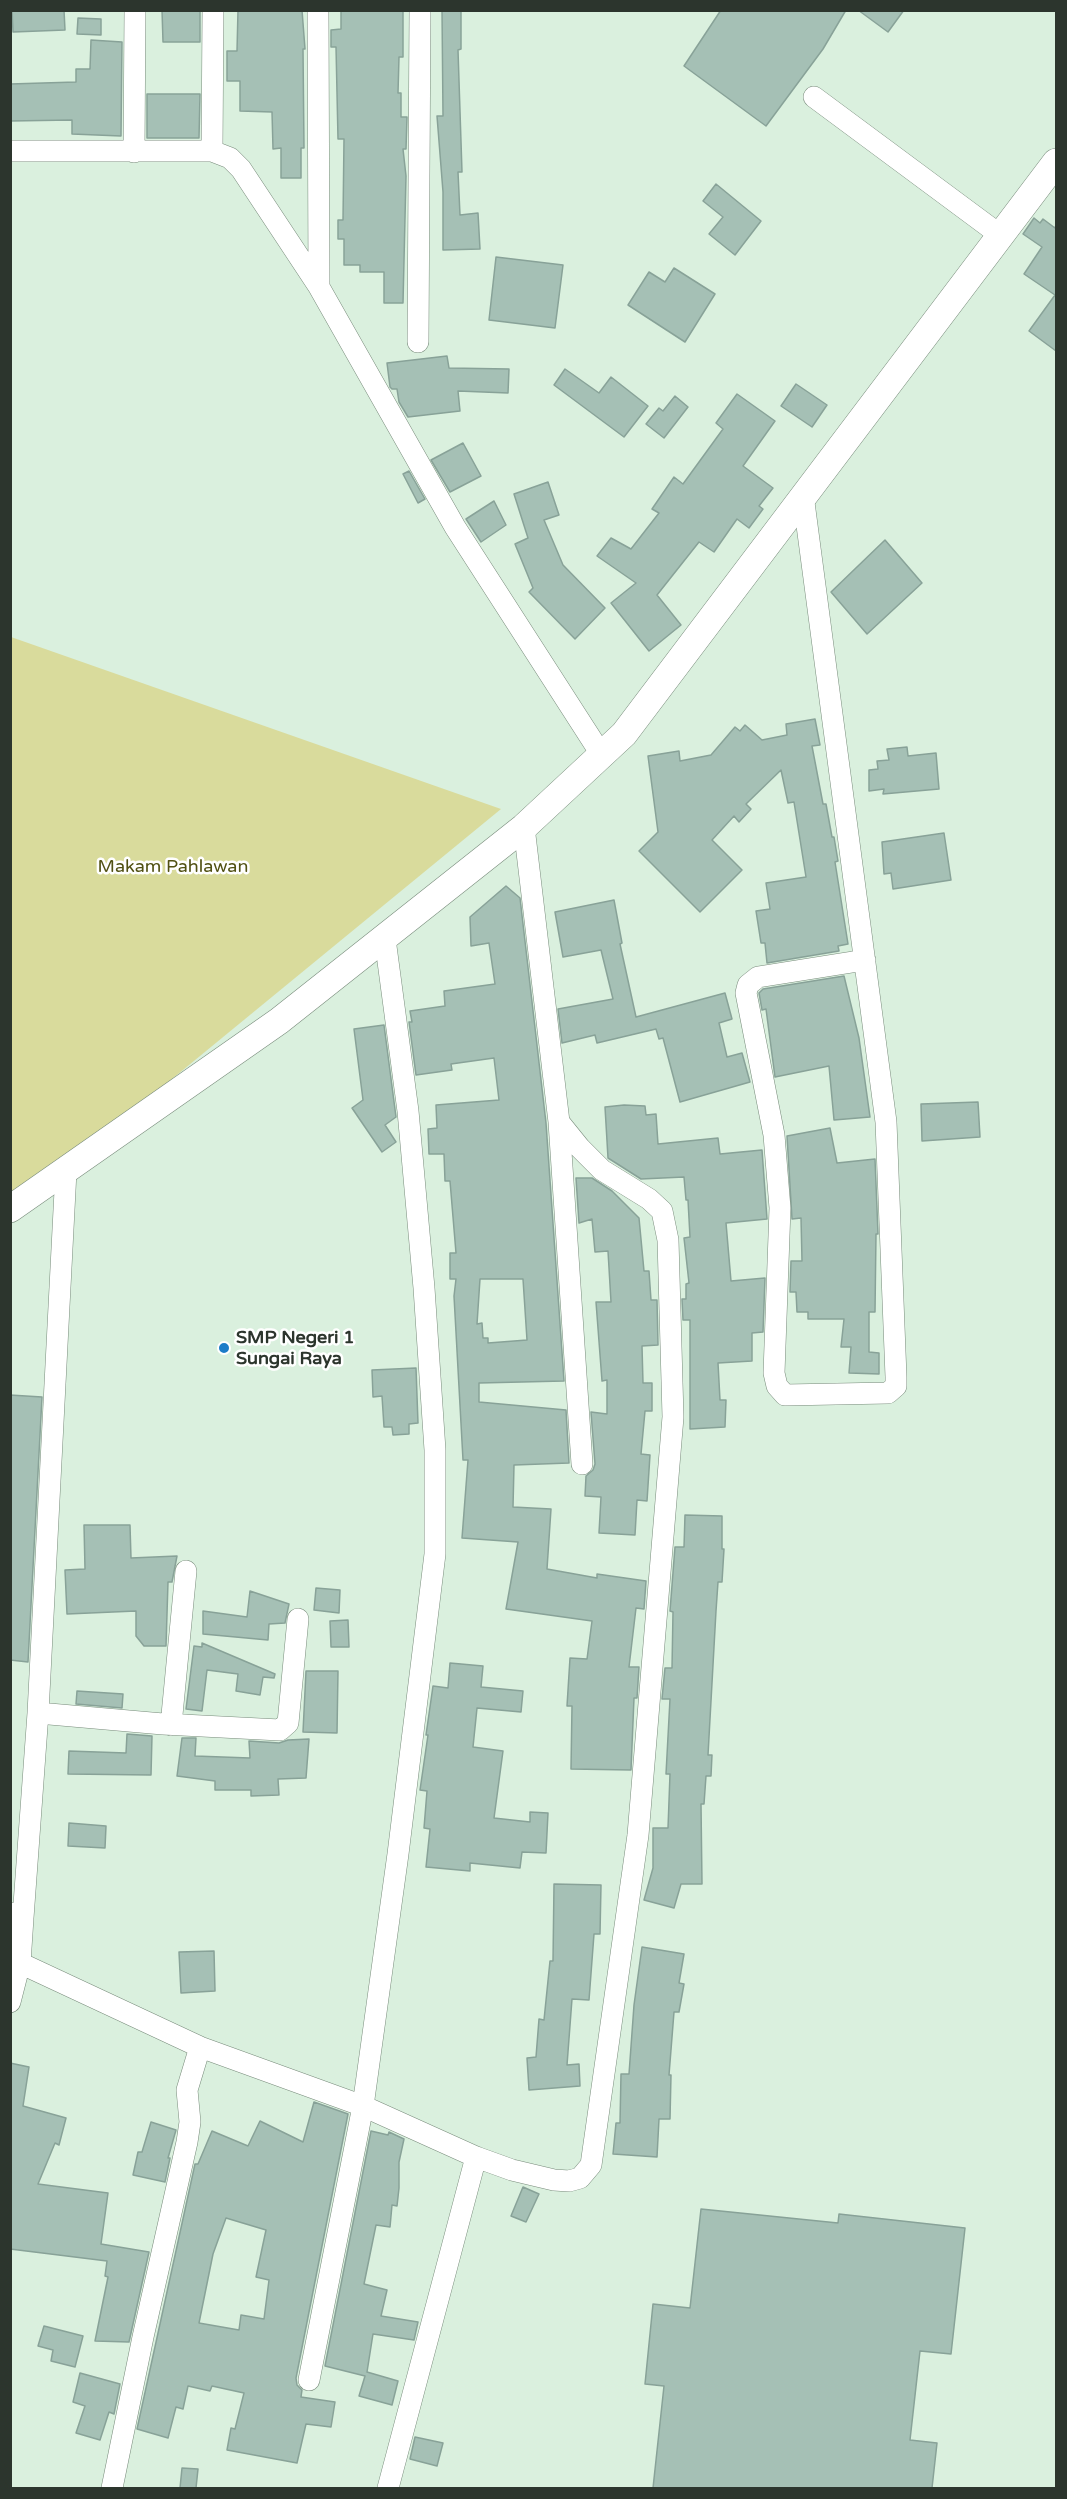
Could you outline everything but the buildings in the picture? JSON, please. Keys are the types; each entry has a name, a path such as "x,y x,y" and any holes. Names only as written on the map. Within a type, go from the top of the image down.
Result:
{"main road":[{"path":"10,1209 279,1021 385,939 524,827 624,734 1056,162"}],"street":[{"path":"134,152 135,10"},
{"path":"212,151 213,10"},
{"path":"318,10 319,287"},
{"path":"417,342 420,10"},
{"path":"814,98 1000,235"},
{"path":"10,151 212,151 230,158 241,169 319,287 455,527 601,754"},
{"path":"803,495 865,960 886,1122 896,1386 888,1393 785,1395 777,1386 774,1373 780,1209 774,1134 746,993 748,985 758,977 865,960"},
{"path":"524,827 559,1122 582,1464"},
{"path":"309,2380 363,2106 398,1854 435,1554 435,1450 424,1288 408,1111 385,939"},
{"path":"20,1963 200,2047 363,2106 476,2157 512,2170 554,2180 580,2178 591,2165 638,1835 672,1429 668,1240 662,1211 649,1199 602,1170 559,1122"},
{"path":"10,2002 20,1963 17,1915 38,1713 66,1172"},
{"path":"171,1725 186,1571"},
{"path":"38,1713 171,1725 275,1731 285,1728 288,1723 298,1619"},
{"path":"112,2488 142,2337 187,2142 190,2122 187,2090 200,2047"},
{"path":"388,2488 476,2157"}],"green space":[{"name":"Makam Pahlawan","path":"11,637 501,809 161,1088 11,1192"}],"place":[{"name":"SMP Negeri 1 Sungai Raya","path":"224,1348"}]}
